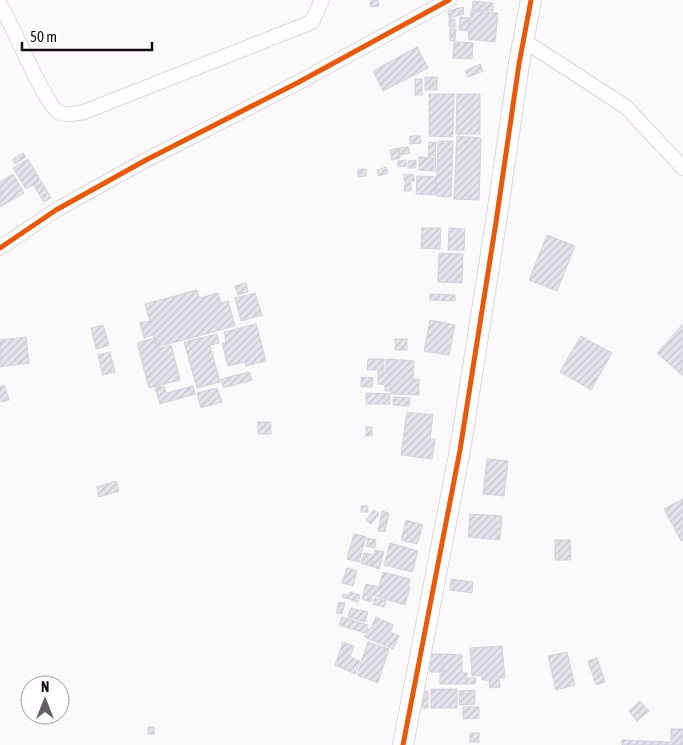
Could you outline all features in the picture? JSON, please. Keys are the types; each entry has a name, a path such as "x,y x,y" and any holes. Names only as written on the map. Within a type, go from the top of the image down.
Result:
{"street":[{"path":"0,5 8,17 27,60 52,106 60,113 72,114 84,112 312,22 322,0"},
{"path":"0,248 56,210 146,160 299,82 449,0"},
{"path":"403,745 460,450 523,40 531,0"},
{"path":"523,40 626,106 683,168"}],"building":[{"path":"378,0 379,6 371,7 370,1"},
{"path":"473,1 493,3 493,11 472,10"},
{"path":"463,7 464,14 449,18 448,11"},
{"path":"471,11 498,13 495,42 468,39"},
{"path":"460,17 469,18 468,31 459,30"},
{"path":"449,19 455,19 455,27 449,27"},
{"path":"450,29 456,29 455,41 450,41"},
{"path":"454,42 473,43 472,59 453,58"},
{"path":"417,47 428,68 383,91 373,71"},
{"path":"480,64 483,71 468,77 465,71"},
{"path":"425,77 437,77 437,90 425,90"},
{"path":"415,79 422,79 422,95 415,95"},
{"path":"429,94 454,94 453,137 429,136"},
{"path":"457,94 480,94 480,134 456,134"},
{"path":"410,136 420,136 421,143 410,144"},
{"path":"457,136 481,138 479,200 454,199"},
{"path":"438,141 453,141 451,197 436,196"},
{"path":"429,142 436,142 435,156 428,156"},
{"path":"408,147 410,153 400,155 399,148"},
{"path":"398,148 400,158 392,160 390,150"},
{"path":"23,153 26,157 15,164 13,159"},
{"path":"419,157 436,158 435,171 419,170"},
{"path":"28,159 51,198 44,202 33,185 26,189 13,168"},
{"path":"406,160 406,166 398,167 398,161"},
{"path":"416,160 416,168 408,168 408,161"},
{"path":"386,167 388,173 379,176 377,170"},
{"path":"358,169 366,169 366,176 358,177"},
{"path":"13,174 24,193 0,207 0,182"},
{"path":"404,174 414,175 414,181 404,181"},
{"path":"417,176 436,177 435,195 416,194"},
{"path":"405,182 411,183 411,191 404,191"},
{"path":"422,228 441,228 440,249 421,248"},
{"path":"449,228 465,229 464,250 448,250"},
{"path":"547,235 575,246 557,291 529,280"},
{"path":"439,253 463,254 462,283 438,282"},
{"path":"246,283 248,292 238,295 235,286"},
{"path":"197,290 199,298 218,293 221,303 228,301 235,326 157,347 153,335 144,338 140,323 150,321 145,304"},
{"path":"255,293 262,315 241,321 235,298"},
{"path":"430,294 455,295 455,301 430,300"},
{"path":"430,320 455,325 449,355 424,351"},
{"path":"256,324 266,361 246,366 245,362 228,366 222,343 226,342 224,332"},
{"path":"683,324 683,376 657,353"},
{"path":"103,325 109,345 96,349 91,328"},
{"path":"217,334 219,343 210,345 220,382 197,388 184,342"},
{"path":"581,336 612,353 591,390 560,372"},
{"path":"26,337 29,363 0,367 0,340"},
{"path":"154,338 157,349 171,345 180,380 149,388 137,343"},
{"path":"395,339 407,339 407,350 395,350"},
{"path":"110,352 115,372 103,375 98,355"},
{"path":"368,359 384,359 384,370 367,370"},
{"path":"386,359 414,361 413,379 419,379 419,395 391,394 391,391 385,391 385,385 378,384 378,371 386,372"},
{"path":"249,372 252,380 223,388 221,379"},
{"path":"361,377 373,378 372,387 361,387"},
{"path":"4,385 9,400 2,402 0,387"},
{"path":"164,386 166,393 193,386 195,394 160,404 155,388"},
{"path":"217,388 222,402 201,408 197,393"},
{"path":"366,393 390,394 390,404 366,404"},
{"path":"393,397 410,398 409,406 393,405"},
{"path":"407,412 433,415 430,439 435,439 432,459 401,455"},
{"path":"258,422 271,422 271,434 258,434"},
{"path":"366,427 372,427 372,436 366,436"},
{"path":"487,459 508,461 504,496 483,494"},
{"path":"116,481 119,491 99,497 97,487"},
{"path":"683,499 683,540 681,541 664,509"},
{"path":"361,506 368,506 368,512 361,512"},
{"path":"374,510 379,514 371,524 366,520"},
{"path":"382,511 389,513 385,532 378,531"},
{"path":"470,514 502,516 500,540 468,537"},
{"path":"406,520 423,525 417,544 401,540"},
{"path":"354,534 366,537 359,562 347,559"},
{"path":"368,538 376,540 375,548 366,546"},
{"path":"555,540 570,540 571,560 555,560"},
{"path":"390,543 418,551 412,572 384,565"},
{"path":"375,550 384,552 379,569 371,566"},
{"path":"364,553 373,555 370,566 361,563"},
{"path":"347,568 357,571 353,586 342,583"},
{"path":"383,572 410,579 408,586 410,587 405,605 372,595 371,602 362,599 366,584 379,587"},
{"path":"451,579 473,582 472,593 450,590"},
{"path":"350,592 360,595 358,602 342,597 343,594 349,595"},
{"path":"375,598 386,601 384,607 373,604"},
{"path":"339,602 345,603 342,614 336,613"},
{"path":"351,608 368,612 365,622 348,617"},
{"path":"342,617 368,625 365,633 339,625"},
{"path":"376,617 393,625 390,632 399,636 393,649 365,637"},
{"path":"343,642 354,646 350,657 360,661 355,674 335,665"},
{"path":"368,642 389,649 378,683 357,675"},
{"path":"502,646 505,678 499,678 500,687 490,688 489,680 482,680 482,675 472,676 470,648"},
{"path":"567,652 575,685 556,690 548,656"},
{"path":"430,654 442,654 442,672 430,672"},
{"path":"443,654 462,655 462,673 467,673 467,678 476,678 475,684 440,684 440,674 443,674"},
{"path":"597,658 605,682 596,685 588,661"},
{"path":"431,689 457,689 457,708 431,708"},
{"path":"475,690 475,704 460,705 459,691"},
{"path":"422,691 428,691 428,708 423,708"},
{"path":"640,701 649,711 637,721 629,711"},
{"path":"463,707 479,707 479,718 463,719"},
{"path":"148,727 154,727 154,734 148,734"},
{"path":"671,729 683,729 683,745 622,745 622,740 671,742"},
{"path":"470,733 479,733 479,742 470,742"}],"cycle path":[{"path":"0,248 56,210 146,160 299,82 449,0"},
{"path":"403,745 460,450 519,64 531,0"}]}
